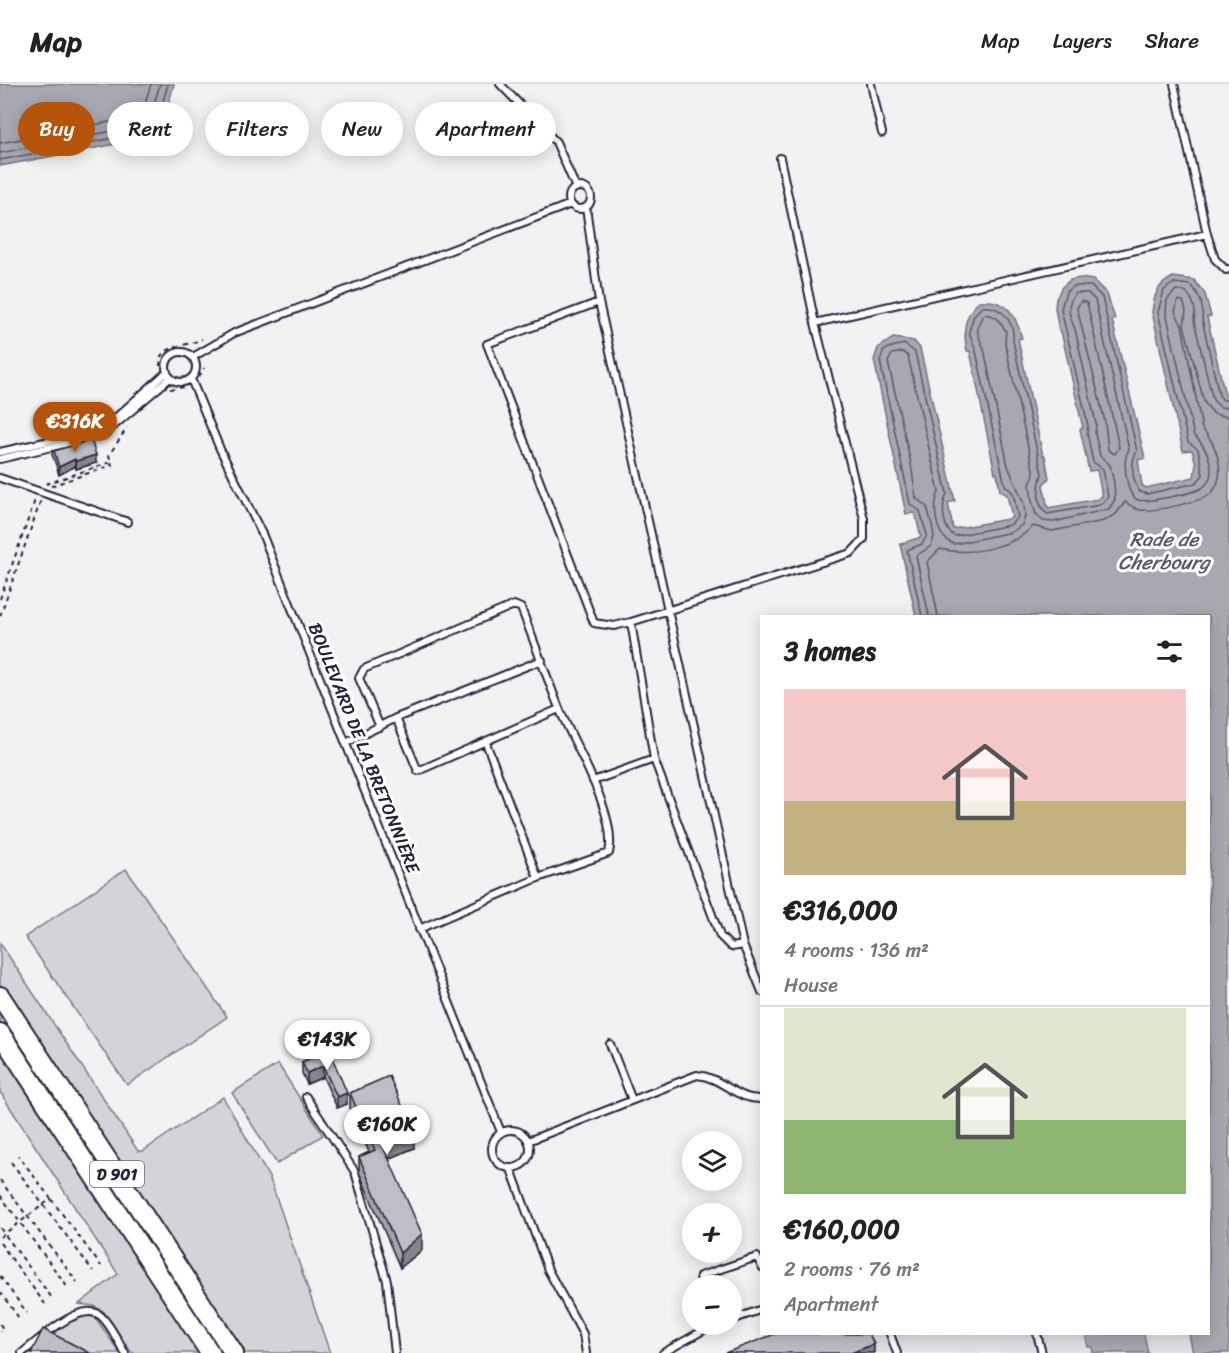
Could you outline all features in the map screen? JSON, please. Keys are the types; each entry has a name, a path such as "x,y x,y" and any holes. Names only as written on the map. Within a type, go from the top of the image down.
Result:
{"main road":[{"name":"D 901","path":"0,996 234,1353"},
{"name":"D 901","path":"0,1033 210,1353"}],"lane":[{"path":"501,84 556,142 576,188"},
{"path":"872,84 882,133"},
{"path":"1174,84 1215,259 1226,270 1229,269"},
{"path":"598,302 487,344 594,623 614,626 631,622 851,553 864,539 864,519 815,323 780,158"},
{"path":"576,188 583,188 590,194 590,201 586,207 579,209 571,204 570,194 576,188"},
{"path":"193,357 234,333 571,204"},
{"path":"586,207 598,302 743,945 760,987"},
{"path":"815,323 1208,234"},
{"path":"181,352 193,357 196,368 191,379 179,382 168,375 166,363 172,355 181,352"},
{"path":"0,459 103,435 113,429 168,375"},
{"path":"0,452 103,429 168,375"},
{"name":"BOULEVARD DE LA BRETONNIÈRE","path":"191,379 220,449 263,536 501,1132"},
{"path":"0,478 128,522"},
{"path":"380,727 359,678 364,669 514,605 522,608 560,709 593,781 612,839 609,854 538,878 419,929"},
{"path":"631,622 654,759 720,936 731,947 743,945"},
{"path":"346,743 396,718 542,660"},
{"path":"396,718 418,771 560,709"},
{"path":"486,743 538,878"},
{"path":"593,781 654,759"},
{"path":"610,1044 632,1100"},
{"path":"528,1141 697,1075 711,1076 739,1095 753,1100 760,1099"},
{"path":"306,1097 355,1172 387,1281 395,1353"},
{"path":"501,1132 519,1132 528,1141 530,1147 527,1160 517,1168 511,1169 498,1164 491,1153 493,1141 501,1132"},
{"path":"511,1169 548,1270 583,1334 586,1353"},
{"path":"703,1275 757,1257 760,1263"},
{"path":"742,1316 760,1310"},
{"path":"22,1353 70,1317 85,1311 102,1317 125,1353"},
{"path":"663,1353 695,1335"},
{"path":"890,1335 897,1353"},
{"path":"1037,1335 1042,1353"}],"path":[{"path":"0,599 40,493 46,484 111,460 112,465 47,487 40,493 0,616"},
{"path":"18,1155 100,1266"},
{"path":"11,1162 93,1271"},
{"path":"0,1180 77,1282"},
{"path":"0,1195 68,1288"},
{"path":"0,1237 51,1199"},
{"path":"0,1228 52,1298"},
{"path":"0,1243 45,1304"},
{"path":"0,1276 27,1313"},
{"path":"0,1292 19,1318"},
{"path":"0,1324 3,1329 0,1331"}],"shaded area":[{"path":"126,869 227,1017 127,1085 25,937"},
{"path":"0,943 138,1151 143,1151 223,1097 270,1179 330,1353 132,1353 103,1311 94,1306 79,1304 118,1274 0,1092"},
{"path":"278,1064 323,1135 277,1164 232,1093"},
{"path":"78,1315 95,1317 120,1353 60,1353 53,1334"},
{"path":"867,1335 1210,1335 1229,1353 875,1353"}],"water":[{"path":"0,84 174,84 169,102 107,102 107,146 95,148 95,102 18,102 18,156 53,156 0,166"},
{"name":"Rade de Cherbourg","path":"1173,277 1194,280 1205,294 1211,316 1207,317 1225,395 1229,396 1229,1353 1193,1353 1189,1335 1210,1335 1210,615 916,615 900,544 921,537 915,513 906,514 874,360 878,348 893,338 914,341 920,348 955,501 948,503 953,529 1008,519 1012,517 1007,495 1000,491 997,473 995,473 970,351 967,351 965,337 967,318 979,301 997,302 1003,305 1013,315 1022,338 1018,339 1049,478 1043,485 1048,508 1098,499 1102,496 1097,470 1089,471 1080,429 1083,428 1055,308 1056,299 1062,287 1070,280 1080,278 1093,280 1107,294 1115,319 1112,320 1145,458 1138,460 1142,485 1146,488 1194,477 1196,464 1192,450 1183,451 1152,312 1157,291 1163,283"},
{"path":"1085,1335 1144,1335 1148,1353 1093,1353 1092,1347 1088,1347"}],"building":[{"path":"91,440 96,455 76,461 75,459 59,467 54,451"},
{"path":"329,1050 347,1093 337,1097 323,1066 307,1073 302,1062"},
{"path":"389,1076 414,1132 383,1146 422,1234 400,1253 359,1157 375,1150 350,1093"},
{"path":"43,1329 90,1353 31,1353"},
{"path":"772,1335 870,1335 874,1344 851,1353 725,1353"}]}
